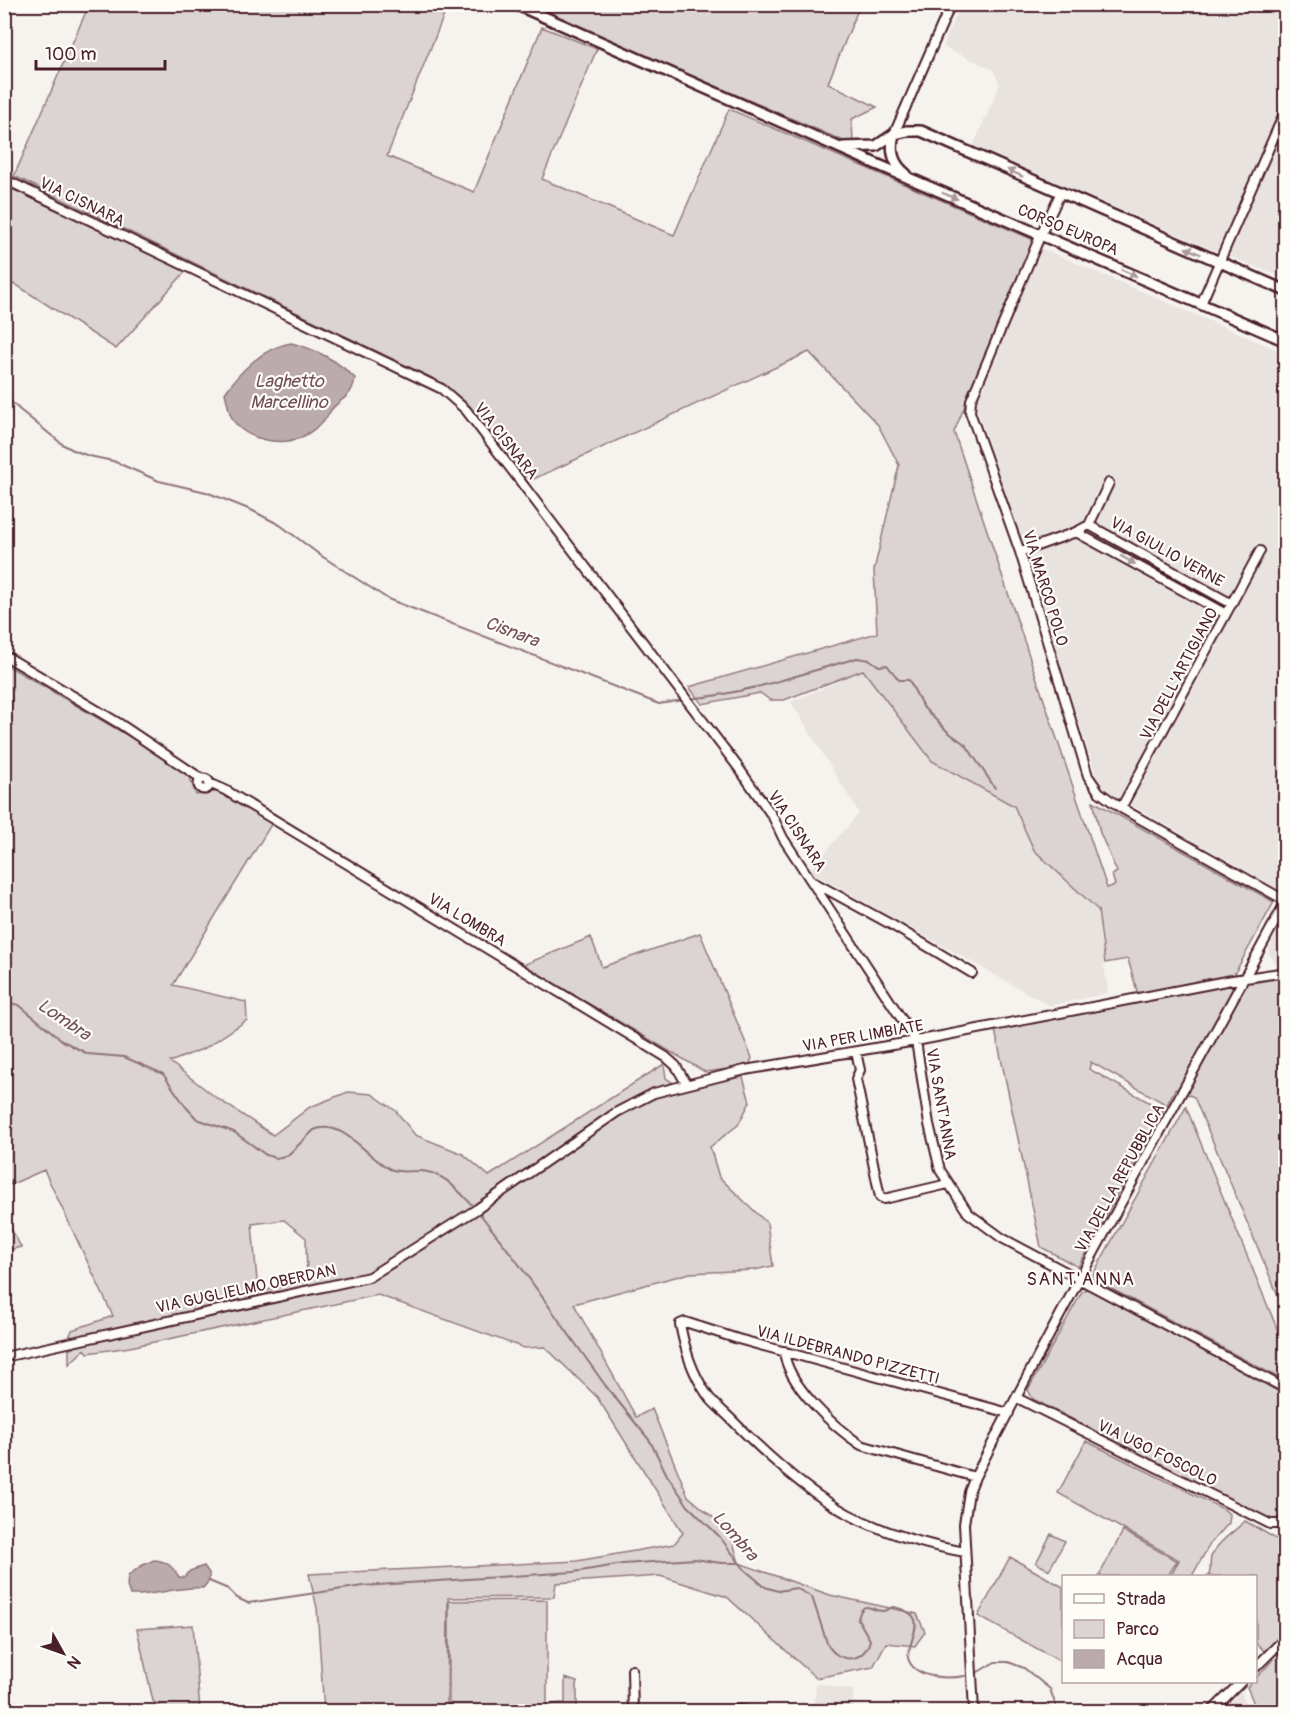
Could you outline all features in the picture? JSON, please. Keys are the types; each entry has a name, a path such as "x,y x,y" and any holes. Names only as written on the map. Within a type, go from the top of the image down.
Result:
{"street":[{"name":"CORSO EUROPA","path":"515,4 914,181 1286,341"},
{"path":"914,181 894,161 891,147 894,134 951,4"},
{"path":"1201,304 1286,109"},
{"name":"CORSO EUROPA","path":"839,147 876,146 894,134 907,130 921,131 1060,194 1286,291"},
{"name":"VIA CISNARA","path":"4,179 442,389 466,410 694,708 773,817 783,838 829,906"},
{"name":"VIA MARCO POLO","path":"1060,194 971,400 970,412 1020,552 1088,776 1099,792 1121,808 1286,901"},
{"name":"VIA GIULIO VERNE","path":"1020,552 1089,525 1109,483"},
{"name":"VIA GIULIO VERNE","path":"1089,525 1232,604"},
{"name":"VIA GIULIO VERNE","path":"1076,532 1226,614"},
{"name":"VIA DELL'ARTIGIANO","path":"1121,808 1260,551"},
{"name":"VIA LOMBRA","path":"4,656 120,724 192,772 204,783 225,790 666,1057 676,1066 686,1083"},
{"path":"813,882 892,925 972,973"},
{"name":"VIA DELLA REPUBBLICA","path":"974,1712 964,1524 969,1492 975,1476 1080,1278 1286,901"},
{"name":"VIA SANT'ANNA","path":"829,906 916,1041 934,1151 940,1170 968,1213 982,1225 1286,1389"},
{"name":"VIA PER LIMBIATE","path":"477,1209 617,1112 654,1093 686,1083 752,1068 856,1052 1286,972"},
{"path":"856,1052 860,1070 856,1079 880,1197 884,1199 948,1184"},
{"name":"VIA GUGLIELMO OBERDAN","path":"4,1357 369,1277 477,1209"},
{"name":"VIA ILDEBRANDO PIZZETTI","path":"965,1552 914,1539 860,1520 816,1493 746,1434 708,1396 686,1354 680,1324 684,1322 738,1339 1009,1413"},
{"path":"784,1351 785,1362 794,1379 853,1440 861,1445 975,1476"},
{"name":"VIA UGO FOSCOLO","path":"1017,1398 1270,1524 1279,1524 1286,1519"},
{"path":"1257,1666 1286,1637"},
{"path":"632,1670 633,1712"},
{"path":"1211,1712 1240,1683"},
{"path":"678,1711 742,1710 752,1712"}],"shaded area":[{"path":"960,5 1285,5 1285,278 1213,250 973,146 1000,84 992,69 943,47"},
{"path":"1041,248 1285,353 1285,893 1100,787 976,405"},
{"path":"863,670 932,761 1014,806 1035,850 1097,910 1108,993 1050,1006 809,871 859,813 791,702"},
{"path":"1285,895 1285,962 1276,964 1268,953"},
{"path":"816,1683 853,1690 854,1711 814,1711"},
{"path":"1241,1692 1249,1711 1222,1711"}],"green space":[{"path":"89,5 448,5 387,156 474,192 542,27 597,49 542,179 674,235 729,109 1034,240 954,432 1107,888 1115,885 1112,875 1117,872 1100,833 1093,801 1274,902 1235,973 1252,983 1285,977 1285,1312 1194,1097 1175,1089 1167,1105 1091,1062 1089,1069 1163,1110 1078,1267 1041,1247 995,1030 1139,998 1128,959 1105,963 1098,910 1034,850 1014,806 932,761 863,670 784,700 770,700 760,693 702,704 689,687 877,633 874,570 899,465 878,425 809,352 527,482 469,405 440,382 14,176"},
{"path":"527,5 860,5 828,83 877,107 852,119 853,145"},
{"path":"4,185 186,271 116,349 15,284 5,286"},
{"path":"5,664 187,770 196,795 221,791 272,823 173,985 246,1002 247,1020 205,1048 170,1062 218,1099 273,1135 310,1107 348,1092 372,1094 396,1111 415,1135 463,1154 489,1176 664,1064 666,1078 681,1088 743,1077 750,1102 738,1125 710,1147 719,1177 767,1223 773,1266 754,1270 690,1273 574,1304 636,1417 652,1409 688,1496 730,1532 739,1563 830,1595 917,1614 925,1632 915,1646 886,1643 873,1667 816,1678 727,1597 660,1576 556,1583 554,1597 448,1598 447,1711 324,1711 317,1608 309,1574 577,1561 674,1544 683,1533 597,1397 545,1347 524,1348 378,1295 130,1347 88,1353 85,1349 69,1364 69,1338 72,1330 113,1316 44,1170 5,1187","holes":["284,1220 306,1238 307,1281 258,1292 252,1224"]},
{"path":"700,933 752,1058 749,1066 705,1072 523,965 591,937 602,967"},
{"path":"1186,1107 1285,1348 1285,1381 1091,1278"},
{"path":"5,1217 21,1247 5,1251"},
{"path":"1089,1289 1285,1395 1285,1514 1278,1521 1270,1520 1033,1399 1028,1390 1083,1290"},
{"path":"1086,1441 1225,1510 1230,1515 1229,1523 1210,1544 1193,1575 1172,1575 1179,1560 1058,1493"},
{"path":"1245,1521 1285,1544 1285,1711 1257,1711 1247,1687 1251,1683 1257,1683 1257,1677 1273,1660 1257,1644 1257,1575 1208,1575 1211,1557 1221,1542"},
{"path":"1123,1531 1177,1561 1169,1575 1100,1575"},
{"path":"1051,1534 1065,1541 1049,1570 1036,1563"},
{"path":"1010,1557 1062,1586 1062,1662 978,1616"},
{"path":"547,1600 547,1711 449,1711 449,1601"},
{"path":"193,1625 200,1711 165,1711 153,1701 137,1629"},
{"path":"565,1678 577,1682 577,1711 551,1711 551,1704 565,1703"}],"water":[{"name":"Laghetto Marcellino","path":"291,343 317,352 341,366 355,378 354,385 327,417 304,436 285,441 263,440 244,431 236,424 231,416 225,393 254,361 271,349"},
{"path":"154,1560 169,1565 179,1577 184,1577 190,1571 204,1566 209,1573 209,1581 203,1588 130,1595 127,1586 128,1576"}],"waterway":[{"name":"Cisnara","path":"4,395 62,444 73,450 113,461 159,481 206,492 251,510 280,525 320,555 388,599 659,704 683,700"},
{"name":"Cisnara","path":"688,699 752,688 857,658 870,660 879,666 887,665 899,680 909,680 923,707 948,732 966,745 995,788"},
{"name":"Lombra","path":"4,1002 19,1005 63,1041 88,1054 124,1057 163,1074 197,1119 234,1132 266,1155 277,1158 288,1155 314,1130 335,1129 354,1140 390,1169 426,1171 441,1177 454,1186 471,1204"},
{"name":"Lombra","path":"480,1214 605,1385 650,1441 667,1475 688,1506 719,1536 745,1570 765,1587 778,1591 796,1588 812,1597 827,1643 831,1650 843,1657 856,1657 867,1648 870,1640 858,1619 862,1609 868,1607 883,1611 893,1607 912,1615 915,1621 916,1627 908,1658 911,1665 924,1674 932,1676 965,1676"},
{"path":"209,1581 228,1589 237,1598 248,1603 363,1586 574,1572 623,1564 695,1559 738,1563"},
{"name":"Lombra","path":"978,1672 995,1662 1008,1662 1024,1668 1050,1689 1058,1712"}],"district":[{"name":"SANT'ANNA","path":"1081,1279"}]}
